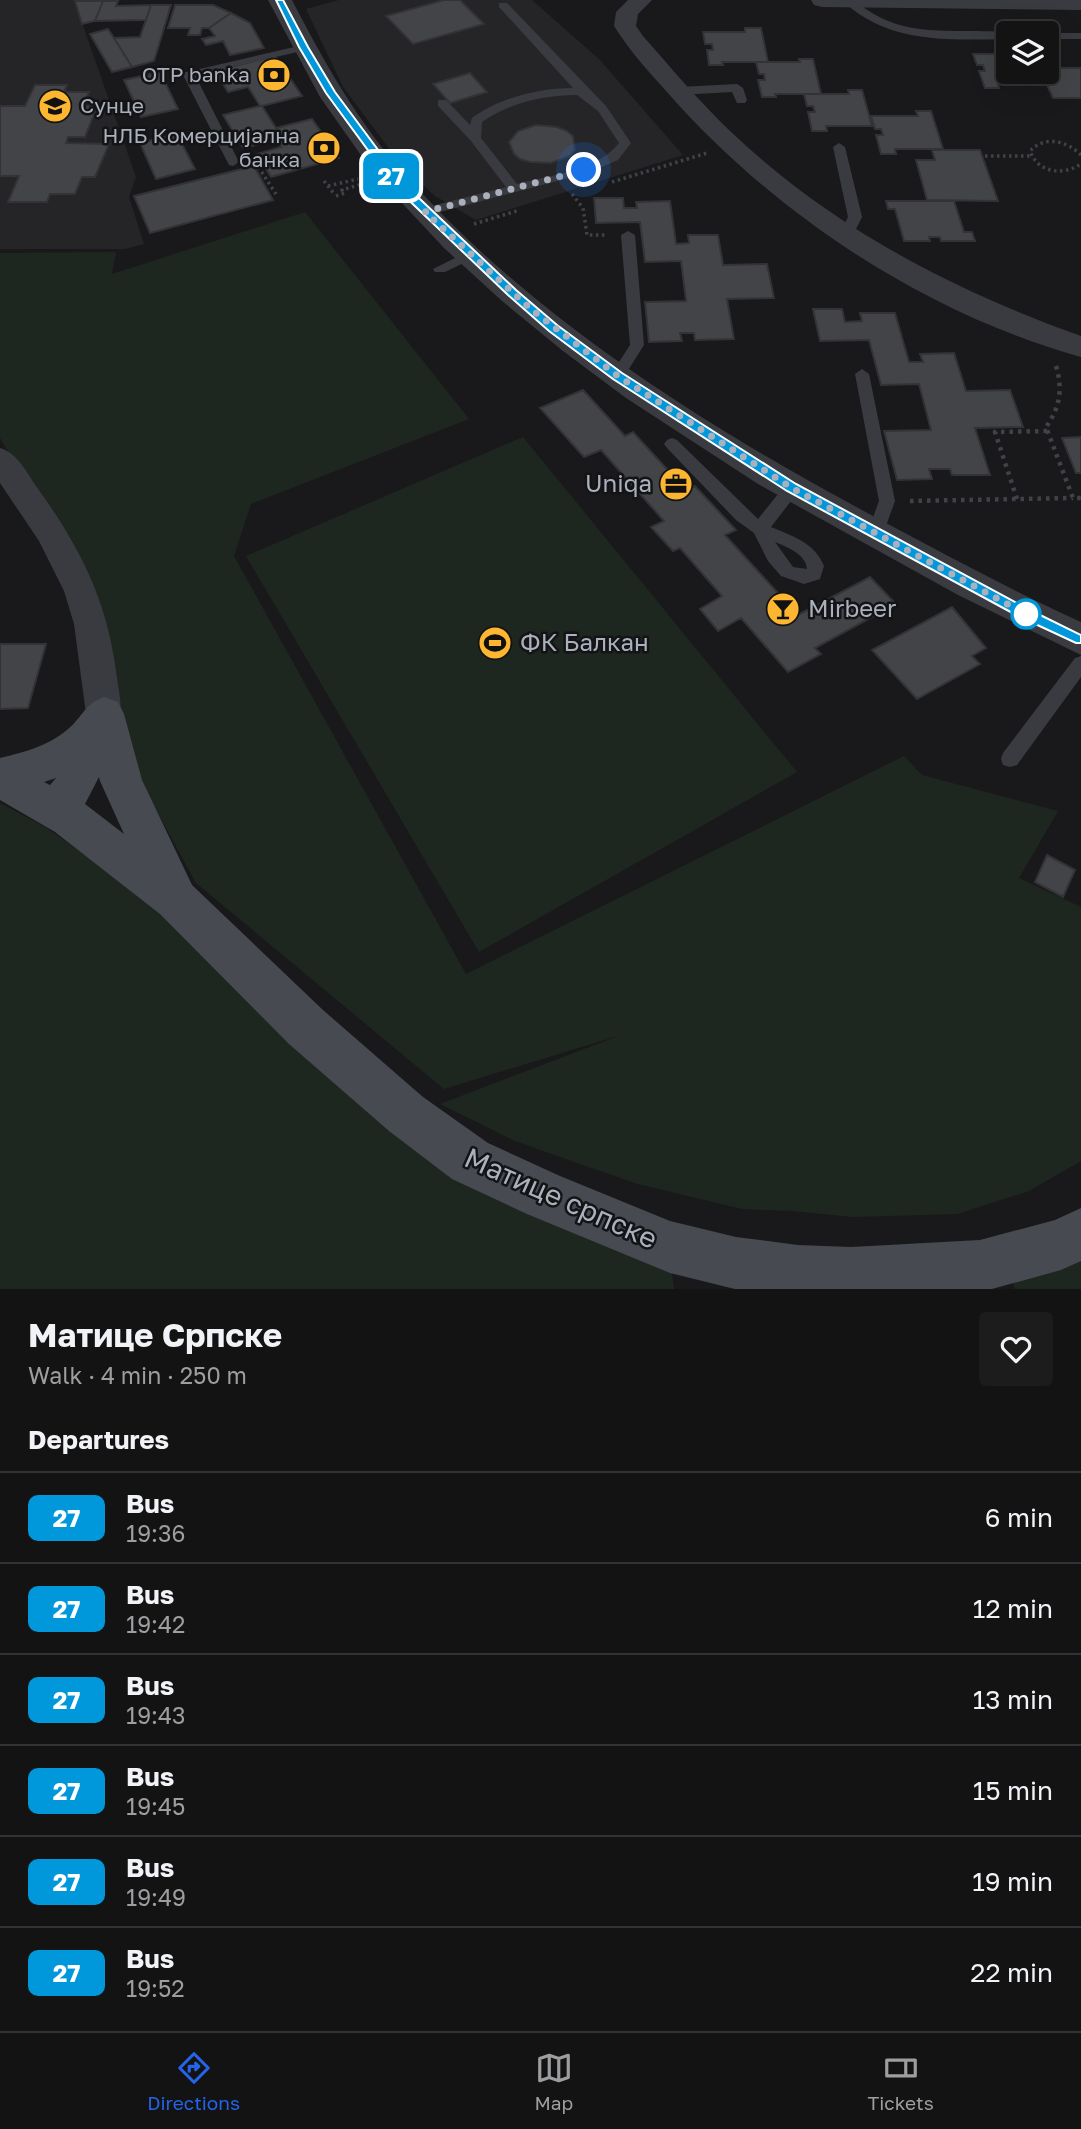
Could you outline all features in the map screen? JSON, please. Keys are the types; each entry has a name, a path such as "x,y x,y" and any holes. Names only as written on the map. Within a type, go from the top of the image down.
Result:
{"main road":[{"path":"0,778 61,758 104,733"},
{"path":"63,814 102,784 104,733"},
{"path":"104,733 121,781 176,899"},
{"name":"Матице српске","path":"0,778 63,814 176,899 332,1050 406,1114 470,1161 545,1196 670,1247 736,1263 798,1271 850,1273 980,1266 1061,1244 1081,1234"}],"street":[{"path":"280,0 303,47 331,93 377,158 425,212 553,328 618,376 792,488 1023,612 1081,639"},
{"path":"641,0 627,12 625,26 634,40 732,146 786,194 892,266 946,294 1081,347"},
{"path":"822,0 1081,3"},
{"path":"0,459 58,543 76,580 88,612 104,733"}],"lane":[{"path":"850,2 865,16 905,30 938,37 996,36"},
{"path":"425,212 584,170 614,157 625,143 619,129 503,5"},
{"path":"1059,36 1081,36"},
{"path":"233,162 188,73 303,47"},
{"path":"679,91 737,88 741,100"},
{"path":"475,138 477,121 492,109 538,96 569,91 584,92"},
{"path":"442,103 475,138 514,189"},
{"path":"839,147 855,217 851,226 839,232"},
{"path":"618,376 637,345 628,235"},
{"path":"440,270 471,254"},
{"path":"862,374 887,501 875,534"},
{"path":"672,444 742,516 760,529 792,488"},
{"path":"1010,759 1079,671"}],"path":[{"path":"1030,156 1032,147 1044,142 1069,145 1081,155"},
{"path":"603,185 710,153"},
{"path":"985,156 1030,156 1040,166 1056,171 1072,170 1081,164"},
{"path":"262,174 276,194"},
{"path":"324,181 328,186 336,195 345,194 342,190 363,184 359,178 328,186"},
{"path":"572,194 583,208 587,235 628,235"},
{"path":"1046,335 1061,380 1060,409 1046,427 1073,498"},
{"path":"1017,499 995,432 1048,431"},
{"path":"887,501 1081,498"}],"shaded area":[{"name":"Сунце","path":"0,0 74,0 136,177 129,197 144,244 125,249 0,249"},
{"path":"339,0 532,0 599,59 683,155 476,220 435,196 402,166 343,87 306,9"},
{"path":"305,212 469,419 251,504 234,556 466,974 904,756 922,775 1058,811 1019,878 1081,907 1081,1161 1029,1191 957,1214 853,1217 742,1209 638,1184 515,1141 440,1104 621,1035 444,1089 196,883 102,711 78,570 0,438 0,253 116,252 112,274"},
{"name":"ФК Балкан","path":"523,437 797,772 479,952 246,556"},
{"path":"0,803 45,827 185,924 331,1061 669,1250 674,1289 0,1289"},
{"path":"1081,1260 1081,1289 1015,1289 1012,1281"}],"building":[{"path":"444,0 460,0 484,24 413,44 386,16"},
{"path":"75,1 103,1 95,21 82,24"},
{"path":"103,1 118,1 116,6 151,5 146,20 95,21"},
{"path":"151,5 171,5 154,61 132,67 114,38 140,37"},
{"path":"175,5 213,5 231,13 209,28 202,28 200,35 188,35 190,28 168,28"},
{"path":"231,13 250,23 264,48 230,55 223,41 206,45 202,39 215,36 209,28"},
{"path":"745,28 761,28 768,62 722,62 723,65 709,65 707,50 713,50 712,44 705,44 703,32 745,32"},
{"path":"108,29 132,67 112,72 90,34"},
{"path":"973,54 996,54 996,84 999,88 985,88 979,71 985,71 983,65 977,65"},
{"path":"275,56 302,96 262,106 276,128 312,119 339,158 271,177 257,154 281,147 276,140 243,148 223,115 260,106 248,87 228,92 215,71"},
{"path":"799,59 813,59 821,94 775,94 776,97 762,97 758,80 765,80 764,74 759,74 756,62 800,62"},
{"path":"1059,68 1081,68 1081,98 1053,98 1047,84 1059,84"},
{"path":"160,72 178,109 141,117 124,80"},
{"path":"470,73 487,92 450,103 433,84"},
{"path":"35,85 67,85 64,92 89,92 83,106 97,106 85,137 68,137 66,143 109,144 95,177 82,177 75,194 50,194 47,202 8,202 19,176 0,176 0,106 25,106"},
{"path":"848,90 862,90 872,126 826,126 827,131 812,131 808,112 815,112 813,106 807,106 804,94 849,94"},
{"path":"916,111 931,111 943,149 895,149 896,154 881,154 876,135 883,135 881,129 875,129 871,116 918,116"},
{"path":"536,125 567,131 573,136 575,150 570,156 551,163 520,159 514,154 509,142 518,131"},
{"path":"177,134 195,169 156,179 140,143"},
{"path":"932,150 980,150 998,201 927,200 916,160 935,160"},
{"path":"254,166 273,200 150,233 134,196"},
{"path":"594,198 623,198 624,208 637,208 636,202 670,201 676,244 689,243 688,235 718,235 723,265 767,264 774,298 727,299 734,339 695,340 694,333 680,333 682,341 649,342 645,302 686,301 681,261 645,262 640,222 596,223"},
{"path":"886,201 954,201 964,232 972,232 975,241 941,241 940,237 929,237 930,241 904,241 895,209 888,209"},
{"path":"813,309 842,309 845,322 862,321 860,313 895,313 909,362 923,362 920,354 954,353 966,391 1010,390 1023,427 975,428 990,475 952,475 950,469 929,469 932,479 897,480 884,431 931,430 919,384 881,385 869,340 820,341"},
{"path":"583,390 625,436 633,432 686,490 695,486 736,530 725,535 798,615 870,577 896,604 815,648 821,654 788,672 741,618 718,631 700,609 722,596 680,548 673,551 651,527 664,521 601,450 584,457 540,408"},
{"path":"1081,437 1081,473 1076,473 1062,438"},
{"path":"952,607 986,648 972,656 980,664 917,699 872,650"},
{"path":"0,644 46,644 28,708 0,709"},
{"path":"1047,855 1075,870 1063,897 1035,882"}],"bus line":[{"name":"27","path":"280,0 303,47 331,93 398,184 512,293 553,328 618,376 792,488 1023,612 1081,639"}],"place":[{"name":"OTP banka","path":"274,75"},
{"name":"Сунце","path":"55,106"},
{"name":"НЛБ Комерцијална банка","path":"324,148"},
{"name":"Uniqa","path":"676,484"},
{"name":"Mirbeer","path":"783,609"},
{"name":"ФК Балкан","path":"495,643"}],"route":[{"path":"584,170 425,212 553,328 618,376 792,488 1026,614"}]}
